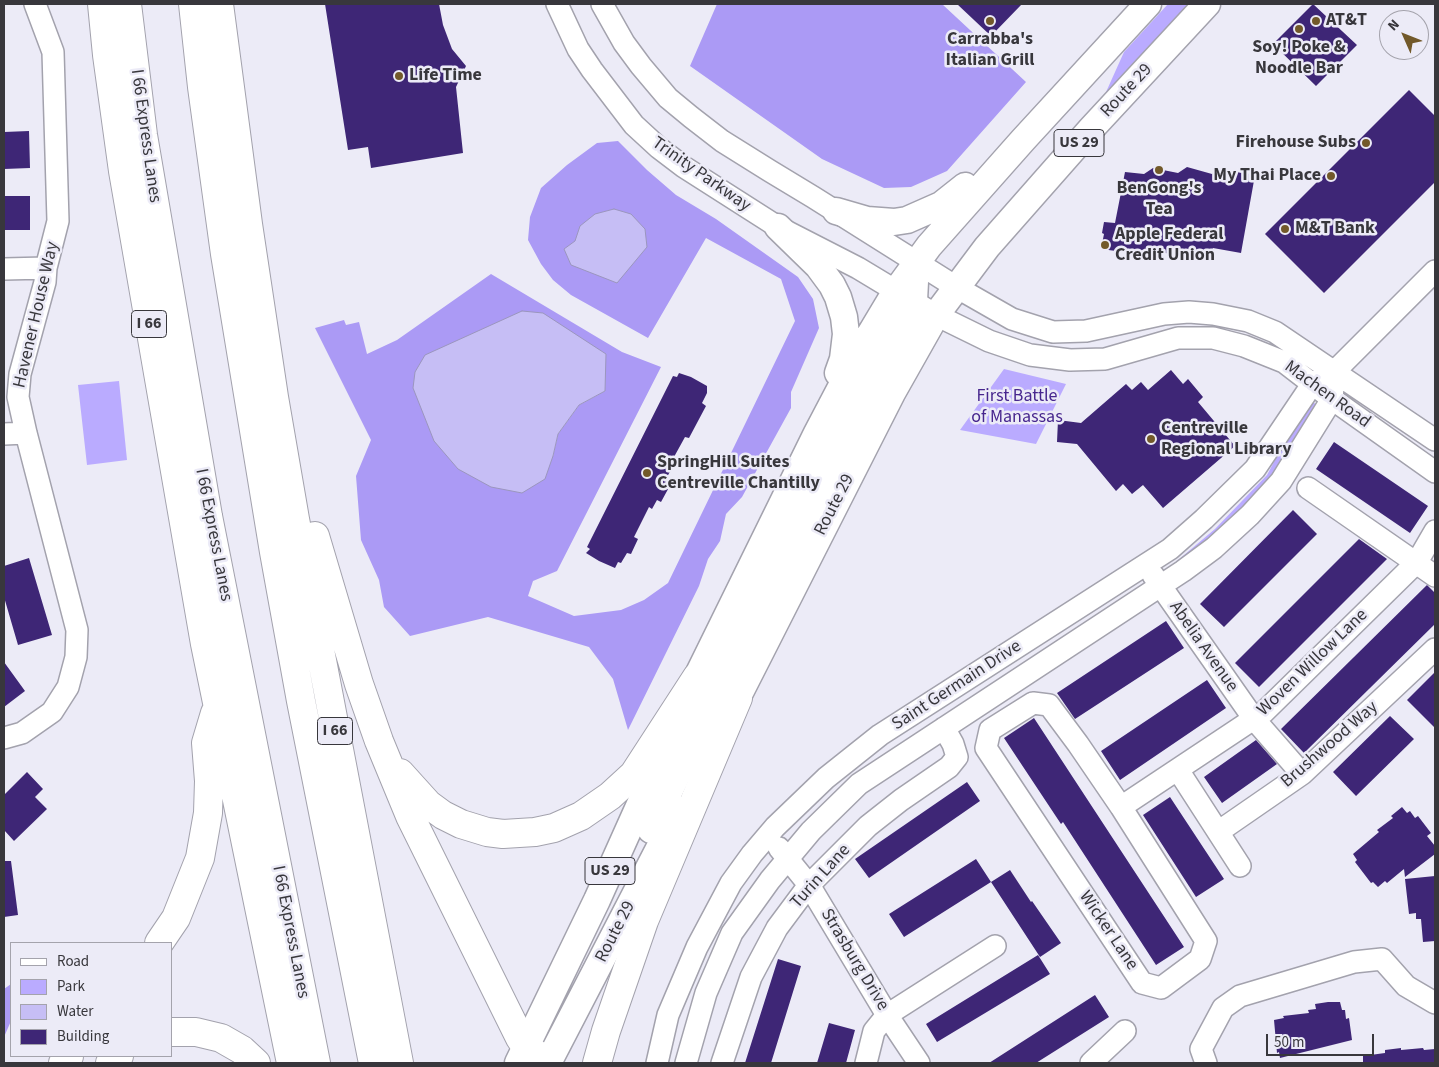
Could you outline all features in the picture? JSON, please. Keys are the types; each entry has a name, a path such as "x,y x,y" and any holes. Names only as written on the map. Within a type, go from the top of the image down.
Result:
{"highway":[{"name":"I 66","path":"102,4 107,55 125,180 217,707 292,1063"},
{"name":"I 66 Express Lanes","path":"127,4 143,135 207,506 316,1063"},
{"path":"194,4 202,87 225,254 274,552 301,701 373,1063"},
{"name":"I 66","path":"220,4 248,224 274,398 295,519 399,1063"},
{"path":"274,398 339,621 379,741 423,843 520,1038 522,1055 548,1063"},
{"path":"379,741 414,790 443,815 461,824 488,832 503,834 535,832 554,828 581,816 610,796 634,774 697,677"},
{"path":"597,1063 644,920 738,698"},
{"path":"160,942 176,918 200,858 208,813 209,781 206,743 217,707"},
{"path":"172,1032 196,1032 221,1038 242,1050 256,1063"}],"main road":[{"name":"US 29","path":"916,262 949,221 1148,4"},
{"name":"Route 29","path":"548,1063 738,698 892,393 936,315 987,247 1091,129 1207,4"},
{"path":"836,211 867,220 894,222 907,220 926,213 941,205 1022,140"},
{"path":"778,227 818,266 832,285 844,317 846,334 843,359 817,433"},
{"path":"608,946 653,824 905,296 916,262"},
{"name":"Route 29","path":"522,1055 593,908 697,677 817,433 860,352 905,296"}],"street":[{"name":"Havener House Way","path":"4,738 22,733 52,712 68,687 76,657 77,630 18,397 20,374 45,282 46,268 58,222 53,52 35,4"},
{"name":"Trinity Parkway","path":"557,4 578,49 603,86 634,125 659,148 684,167 778,227 858,268 905,296"},
{"path":"602,4 624,43 668,98 722,141 916,262"},
{"name":"Machen Road","path":"916,262 956,288 1012,319 1053,332 1086,331 1172,313 1213,314 1248,321 1275,332 1435,440"},
{"path":"4,269 46,268"},
{"name":"Saint Germain Drive","path":"657,1063 668,1015 698,947 731,883 768,836 826,778 880,735 1170,549 1240,485 1255,468 1313,383 1334,372 1435,271"},
{"name":"Machen Road","path":"905,296 936,315 989,341 1030,355 1070,360 1105,359 1178,338 1213,338 1244,346 1284,362 1332,399 1435,472"},
{"name":"Saint Germain Drive","path":"686,1063 706,993 732,933 750,906 811,831 859,784 1161,586 1214,548 1250,515 1281,481 1332,399 1334,372"},
{"path":"4,434 26,433"},
{"path":"1308,488 1435,576"},
{"name":"Woven Willow Lane","path":"1122,807 1264,712 1417,562 1435,531"},
{"name":"Abelia Avenue","path":"1146,565 1254,719 1302,774"},
{"name":"Brushwood Way","path":"1218,832 1302,774 1435,649"},
{"name":"Wicker Lane","path":"1033,702 1049,705 1122,807 1206,941 1200,959 1161,988 1142,982 986,748 990,730 1033,702"},
{"name":"Turin Lane","path":"722,1063 751,977 777,928 809,885 868,826 901,800 949,767 957,757 953,744 944,728"},
{"path":"1178,770 1240,866"},
{"name":"Strasburg Drive","path":"768,836 788,857 809,885 887,1015 919,1063"},
{"path":"866,1063 874,1031 887,1015 995,946"},
{"path":"1206,1063 1201,1049 1223,1008 1240,996 1354,962 1382,959 1406,986 1435,1003"},
{"path":"1091,1063 1125,1031"}],"green space":[{"path":"1168,4 1193,4 1102,101 1124,52"},
{"name":"First Battle of Manassas","path":"1004,369 1066,384 1036,444 960,430"},
{"path":"119,381 127,460 87,465 78,385"},
{"path":"1313,402 1318,406 1270,478 1221,531 1171,566 1215,529 1267,475 1301,411"}],"shaded area":[{"path":"717,4 942,4 1026,82 947,171 911,187 884,188 822,159 690,66"},
{"path":"618,141 676,195 716,219 798,277 813,299 819,328 791,392 791,408 742,497 726,514 720,541 708,559 699,586 628,730 613,679 589,647 488,617 410,636 384,607 379,580 361,540 356,476 371,440 315,328 344,320 346,325 359,322 367,354 397,340 491,274 622,352 661,367 557,571 533,581 528,596 574,616 621,610 644,600 668,583 795,321 781,279 706,238 648,338 571,295 553,280 541,264 528,240 530,217 541,188 567,165 597,143","holes":["425,355 605,391 579,405 558,434 553,456"]},
{"path":"10,985 10,1023 4,1037 4,989"}],"water":[{"path":"614,209 631,214 645,229 647,247 617,283 571,265 564,249 575,241 580,226 595,214"},
{"path":"522,311 543,313 606,354 605,391 579,405 558,434 545,479 522,493 491,487 458,469 434,441 413,388 415,372 425,355"}],"building":[{"name":"Life Time","path":"325,4 439,4 443,25 452,49 466,66 456,87 463,153 371,168 368,147 348,150"},
{"name":"Carrabba's Italian Grill","path":"957,4 1022,4 991,36"},
{"path":"1313,4 1357,45 1316,86 1273,44"},
{"path":"1409,90 1435,116 1435,182 1324,293 1265,234"},
{"path":"29,131 30,168 4,169 4,132"},
{"path":"1187,167 1212,174 1219,168 1255,175 1241,253 1213,248 1209,254 1179,249 1178,255 1146,250 1146,255 1101,249 1104,222 1115,223 1125,172 1144,174 1153,168 1178,173"},
{"path":"4,196 30,196 30,230 4,230"},
{"name":"Centreville Regional Library","path":"1171,370 1183,384 1188,379 1203,397 1198,402 1235,446 1163,508 1143,485 1132,494 1123,484 1116,491 1077,444 1057,442 1058,420 1081,423 1126,384 1132,390 1141,382 1148,390"},
{"name":"SpringHill Suites Centreville Chantilly","path":"679,373 707,386 707,393 702,403 706,406 689,438 685,437 669,466 672,468 667,477 673,480 661,502 657,500 652,509 649,507 634,537 638,539 631,554 627,553 621,563 618,562 615,568 586,553 590,549 587,547 673,376 677,377"},
{"path":"1334,442 1428,506 1410,533 1316,469"},
{"path":"1293,510 1317,534 1224,627 1200,604"},
{"path":"1359,539 1387,559 1259,687 1235,663"},
{"path":"29,558 52,635 18,645 4,597 4,566"},
{"path":"1427,585 1435,593 1435,624 1304,753 1281,729"},
{"path":"1166,621 1184,648 1075,719 1057,693"},
{"path":"4,662 25,691 4,707"},
{"path":"1435,672 1435,728 1407,700"},
{"path":"1207,680 1226,708 1120,780 1101,751"},
{"path":"1390,716 1414,739 1356,796 1333,772"},
{"path":"1034,718 1184,947 1156,965 1063,822 1061,824 1004,738"},
{"path":"1256,740 1277,764 1222,803 1204,777"},
{"path":"27,772 43,789 35,797 47,809 14,841 4,830 4,795"},
{"path":"967,782 980,801 869,878 855,859"},
{"path":"1170,797 1224,879 1196,897 1143,815"},
{"path":"1402,807 1407,813 1410,811 1415,818 1418,816 1431,833 1427,836 1435,846 1435,854 1405,877 1404,869 1387,883 1385,881 1378,887 1373,882 1371,883 1355,862 1357,860 1353,854 1379,832 1377,830 1393,818 1391,816"},
{"path":"976,859 991,882 904,937 889,914"},
{"path":"4,861 11,861 18,915 4,917"},
{"path":"1010,870 1061,943 1040,957 991,882"},
{"path":"1435,876 1435,941 1423,942 1421,919 1416,919 1416,913 1409,914 1405,879"},
{"path":"1038,955 1050,974 937,1042 926,1024"},
{"path":"778,959 801,966 771,1063 745,1063"},
{"path":"1095,995 1109,1017 1036,1063 989,1063"},
{"path":"1340,1002 1342,1010 1345,1010 1346,1019 1349,1018 1352,1040 1280,1058 1279,1052 1277,1053 1274,1020 1284,1018 1283,1016 1309,1013 1308,1010 1316,1009 1315,1004"},
{"path":"829,1023 855,1030 846,1063 817,1063"},
{"path":"1401,1048 1401,1050 1435,1049 1435,1063 1363,1063 1363,1056 1385,1053 1385,1050"}],"place":[{"name":"Carrabba's Italian Grill","path":"990,21"},
{"name":"AT&T","path":"1316,21"},
{"name":"Soy! Poke & Noodle Bar","path":"1299,29"},
{"name":"Life Time","path":"399,76"},
{"name":"Firehouse Subs","path":"1366,143"},
{"name":"BenGong's Tea","path":"1159,170"},
{"name":"My Thai Place","path":"1331,176"},
{"name":"M&T Bank","path":"1285,229"},
{"name":"Apple Federal Credit Union","path":"1105,245"},
{"name":"Centreville Regional Library","path":"1151,439"},
{"name":"SpringHill Suites Centreville Chantilly","path":"647,473"}]}
